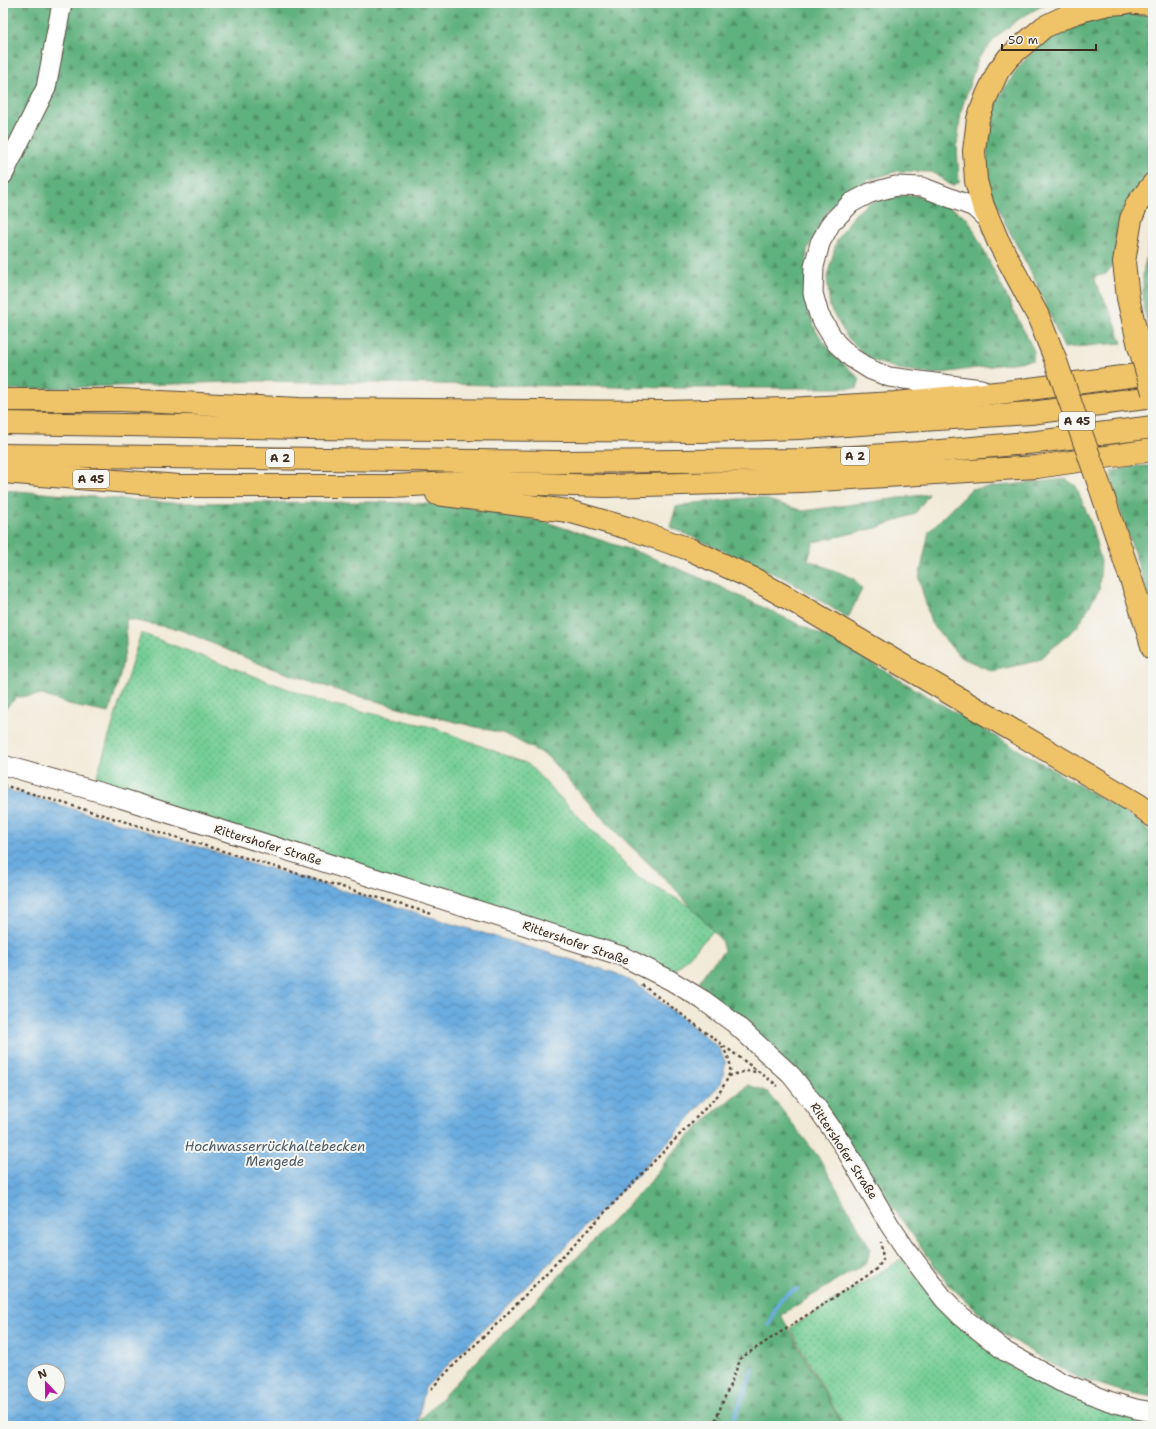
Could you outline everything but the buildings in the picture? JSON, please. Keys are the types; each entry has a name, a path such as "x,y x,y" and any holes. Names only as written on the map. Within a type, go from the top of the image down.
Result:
{"highway":[{"path":"989,221 976,181 974,151 978,119 998,71 1009,57 1044,27 1066,16 1084,10 1108,4 1124,3"},
{"path":"1135,3 1153,4"},
{"path":"1153,184 1137,204 1131,219 1124,262 1128,298 1139,346 1153,392"},
{"name":"A 45","path":"989,221 1038,316 1054,356 1100,487 1153,649"},
{"path":"3,400 121,400 299,409 666,412 812,408 895,403 1006,392 1153,373"},
{"path":"3,423 311,428 700,431 799,428 1031,413 1153,397"},
{"name":"A 2","path":"3,455 549,462 803,460 919,453 1006,445 1153,427"},
{"path":"392,486 473,482 606,486 802,481 1037,467 1153,450"},
{"name":"A 45","path":"3,472 179,486 392,486"},
{"path":"392,486 425,493 568,511 631,529 689,548 754,579 812,612 1139,805 1153,816"}],"street":[{"path":"3,174 46,88 62,3"},
{"path":"989,221 974,207 922,187 896,186 870,193 851,203 831,223 820,243 814,267 813,293 819,315 836,343 852,358 871,370 889,377 1006,392"},
{"name":"Rittershofer Straße","path":"3,765 120,798 622,956 670,980 703,1000 734,1023 791,1075 818,1109 843,1145 889,1224 905,1248 944,1299 961,1316 1006,1352 1061,1382 1109,1401 1153,1412"}],"path":[{"path":"3,785 434,914"},
{"path":"636,980 781,1088"},
{"path":"431,1389 502,1319 718,1094 729,1076 731,1064 727,1054 718,1042"},
{"path":"729,1076 746,1071 760,1072"},
{"path":"712,1426 741,1358 876,1270 883,1260 880,1239"}],"green space":[{"path":"3,3 1047,3 1019,19 998,35 978,59 961,111 957,146 959,182 952,186 932,172 898,171 868,180 829,209 807,250 806,304 816,331 834,355 860,379 857,388 675,388 258,381 3,390"},
{"path":"1137,14 1153,16 1153,169 1148,173 1127,201 1118,222 1114,263 1106,274 1094,277 1112,314 1122,343 1064,348 1035,280 1004,221 988,186 987,138 998,98 1020,65 1037,47 1065,29 1098,17"},
{"path":"913,195 942,202 968,219 1034,351 1033,360 935,374 898,369 869,359 847,337 830,308 827,277 837,240 855,214 869,203 886,197"},
{"path":"1153,222 1153,334 1150,332 1143,308 1143,274"},
{"path":"1137,466 1153,466 1153,610 1115,495 1111,471"},
{"path":"1066,479 1076,486 1091,523 1101,562 1099,590 1077,627 1037,661 992,671 960,657 931,623 919,579 929,531 971,489"},
{"path":"3,490 172,503 378,502 461,505 549,523 643,554 710,582 832,640 1138,820 1153,835 1153,1397 1121,1391 1079,1378 1043,1359 998,1331 947,1283 878,1187 699,982 709,967 724,951 721,940 677,891 605,821 547,756 505,734 343,692 265,666 181,630 126,619 126,646 119,679 109,713 78,707 42,695 17,697 3,711"},
{"path":"929,494 915,514 876,528 814,542 808,560 853,578 862,589 848,618 786,579 670,527 676,507 694,503 759,497 803,511"},
{"path":"141,633 325,703 432,727 528,764 637,877 721,923 674,972 94,785"},
{"path":"748,1085 768,1092 820,1159 871,1249 867,1262 781,1315 843,1426 421,1426 418,1422 650,1182 671,1154 713,1113"},
{"path":"902,1259 941,1310 999,1360 1054,1391 1102,1410 1153,1421 1153,1426 844,1426 790,1328"}],"water":[{"name":"Hochwasserrückhaltebecken Mengede","path":"3,789 615,973 633,982 680,1016 718,1047 726,1063 721,1083 641,1171 425,1388 418,1422 421,1426 3,1426"}],"waterway":[{"path":"769,1325 778,1303 786,1295 797,1289"},
{"path":"731,1426 753,1369"}]}
